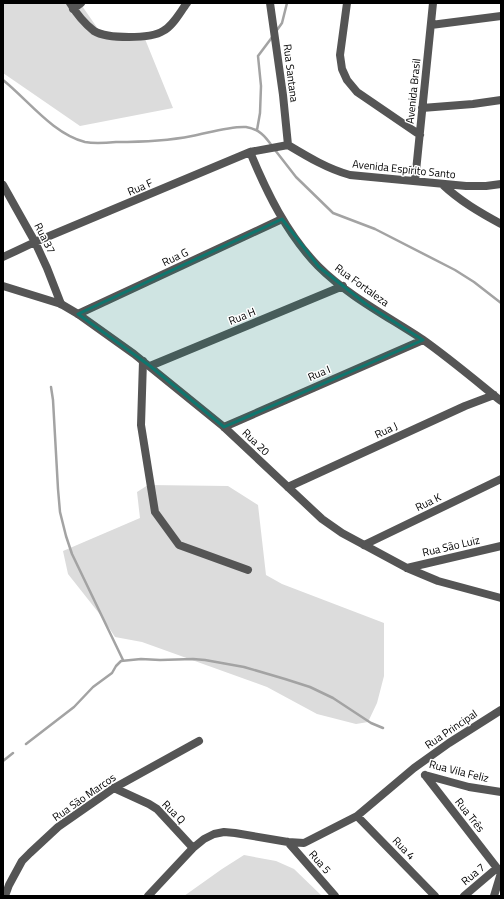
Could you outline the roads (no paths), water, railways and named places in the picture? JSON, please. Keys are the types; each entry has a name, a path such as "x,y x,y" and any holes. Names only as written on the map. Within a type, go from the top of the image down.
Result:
{"street":[{"path":"81,3 72,6 89,26 101,34 110,36 148,36 164,31 173,22 186,3"},
{"name":"Rua Santana","path":"270,3 283,94 288,146"},
{"path":"347,3 340,55 342,69 347,80 357,92 420,135"},
{"name":"Avenida Brasil","path":"415,181 433,3"},
{"path":"431,25 501,16"},
{"path":"422,108 501,100"},
{"name":"Rua F","path":"3,258 35,242 250,152 288,146"},
{"name":"Avenida Espírito Santo","path":"288,146 329,168 350,175 442,184 486,186 501,184"},
{"name":"Rua Fortaleza","path":"250,152 282,219 295,238 315,262 366,304 423,340 501,401"},
{"path":"442,184 455,196 475,210 501,224"},
{"name":"Rua 37","path":"3,185 35,242 61,304"},
{"name":"Rua G","path":"78,314 282,219"},
{"name":"Rua 20","path":"3,286 61,304 78,314 146,363 224,426 322,519 342,533 407,568 438,581 501,598"},
{"name":"Rua H","path":"146,363 343,286"},
{"name":"Rua I","path":"224,426 423,340"},
{"path":"146,363 141,425 155,512 179,545 248,570"},
{"name":"Rua J","path":"288,488 465,406 494,395"},
{"name":"Rua K","path":"364,545 501,479"},
{"name":"Rua São Luiz","path":"407,568 501,546"},
{"name":"Rua Principal","path":"148,896 193,848 204,839 214,834 224,832 235,833 288,842 304,843 357,816 414,768 449,743 501,710"},
{"name":"Rua São Marcos","path":"5,896 9,884 22,861 58,828 114,788 199,741"},
{"name":"Rua Vila Feliz","path":"414,768 425,775 469,787 501,792"},
{"name":"Rua Três","path":"425,775 500,870"},
{"name":"Rua Q","path":"114,788 157,809 193,848"},
{"name":"Rua 4","path":"357,816 435,896"},
{"name":"Rua 5","path":"288,842 335,896"},
{"path":"494,896 500,870"},
{"name":"Rua 7","path":"464,896 500,870"}],"waterway":[{"path":"277,30 282,23 287,3"},
{"path":"257,130 260,113 261,86 258,56 273,36"},
{"path":"3,80 41,116 62,132 85,142 100,143 164,140 246,127 255,129 267,139 272,146"},
{"path":"275,150 296,177 333,213 375,229 455,270 474,282 501,303"},
{"path":"51,387 60,512 66,536 72,554 123,660"},
{"path":"26,744 74,707 93,687 112,673 121,661 141,659 193,659 244,667 310,687 333,698 371,723 383,728"},
{"path":"3,761 13,753"}]}
